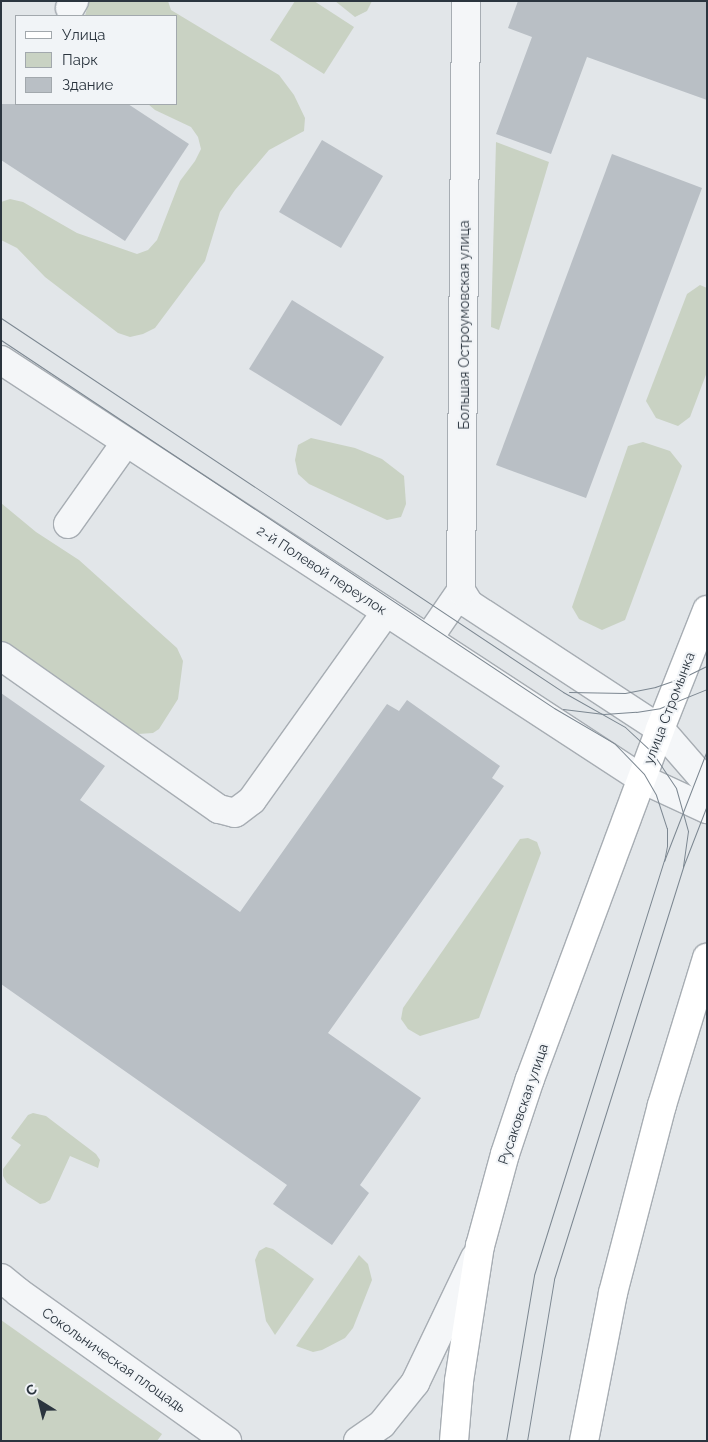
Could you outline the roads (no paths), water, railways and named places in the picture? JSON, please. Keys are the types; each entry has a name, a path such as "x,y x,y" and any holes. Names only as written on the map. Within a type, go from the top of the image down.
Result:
{"main road":[{"name":"улица Стромынка","path":"642,779 707,610"},
{"name":"Русаковская улица","path":"454,1441 459,1381 480,1246 505,1154 530,1079 642,779"},
{"path":"584,1441 616,1284 662,1106 707,958"}],"street":[{"name":"Большая Остроумовская улица","path":"462,591 466,1"},
{"name":"2-й Полевой переулок","path":"1,360 642,779 707,809"},
{"path":"68,524 126,442"},
{"path":"428,639 462,591 469,604 660,729 707,783"},
{"path":"1,656 219,809 235,814 252,800 386,612"},
{"path":"358,1441 382,1424 415,1383 480,1246"},
{"name":"Сокольническая площадь","path":"1,1278 227,1441"}],"tram line":[{"path":"1,318 563,692 625,727 652,752 676,788 688,831 683,867"},
{"path":"1,340 554,708 614,743 644,774 656,795 667,828 667,846 664,861"},
{"path":"569,692 625,693 655,687 684,677 707,666"},
{"path":"563,709 604,714 636,712 660,708 707,689"},
{"path":"506,1441 534,1275 664,861 707,750"},
{"path":"527,1441 554,1279 683,867 707,805"}]}
